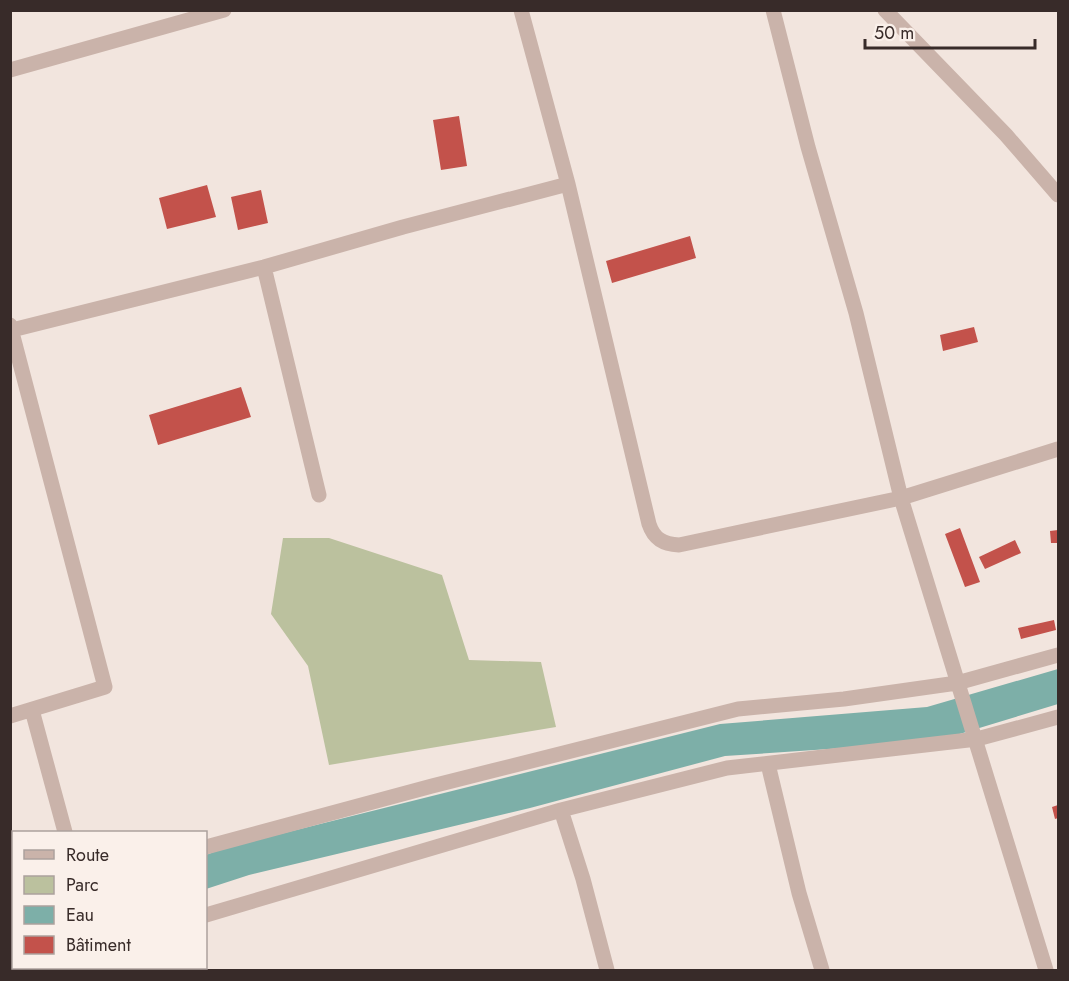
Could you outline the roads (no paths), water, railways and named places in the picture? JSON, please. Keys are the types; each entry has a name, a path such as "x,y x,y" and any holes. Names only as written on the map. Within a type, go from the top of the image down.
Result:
{"street":[{"path":"521,10 568,184 649,524 657,539 668,544 679,545 902,498 1059,449"},
{"path":"773,10 808,147 855,313 902,498 1046,970"},
{"path":"885,10 1006,135 1059,195"},
{"path":"10,70 216,12"},
{"path":"10,716 105,687 11,327 264,267 403,227 568,184"},
{"path":"264,267 319,495"},
{"path":"207,847 364,804 738,709 844,699 957,683 1059,655"},
{"path":"32,710 65,831"},
{"path":"207,915 561,810 727,768 977,739 1059,717"},
{"path":"768,764 822,970"},
{"path":"561,810 584,879 607,970"}],"water":[{"path":"1058,669 1058,704 953,736 874,746 725,756 530,808 249,875 207,889 207,855 224,848 720,724 927,707"}]}
